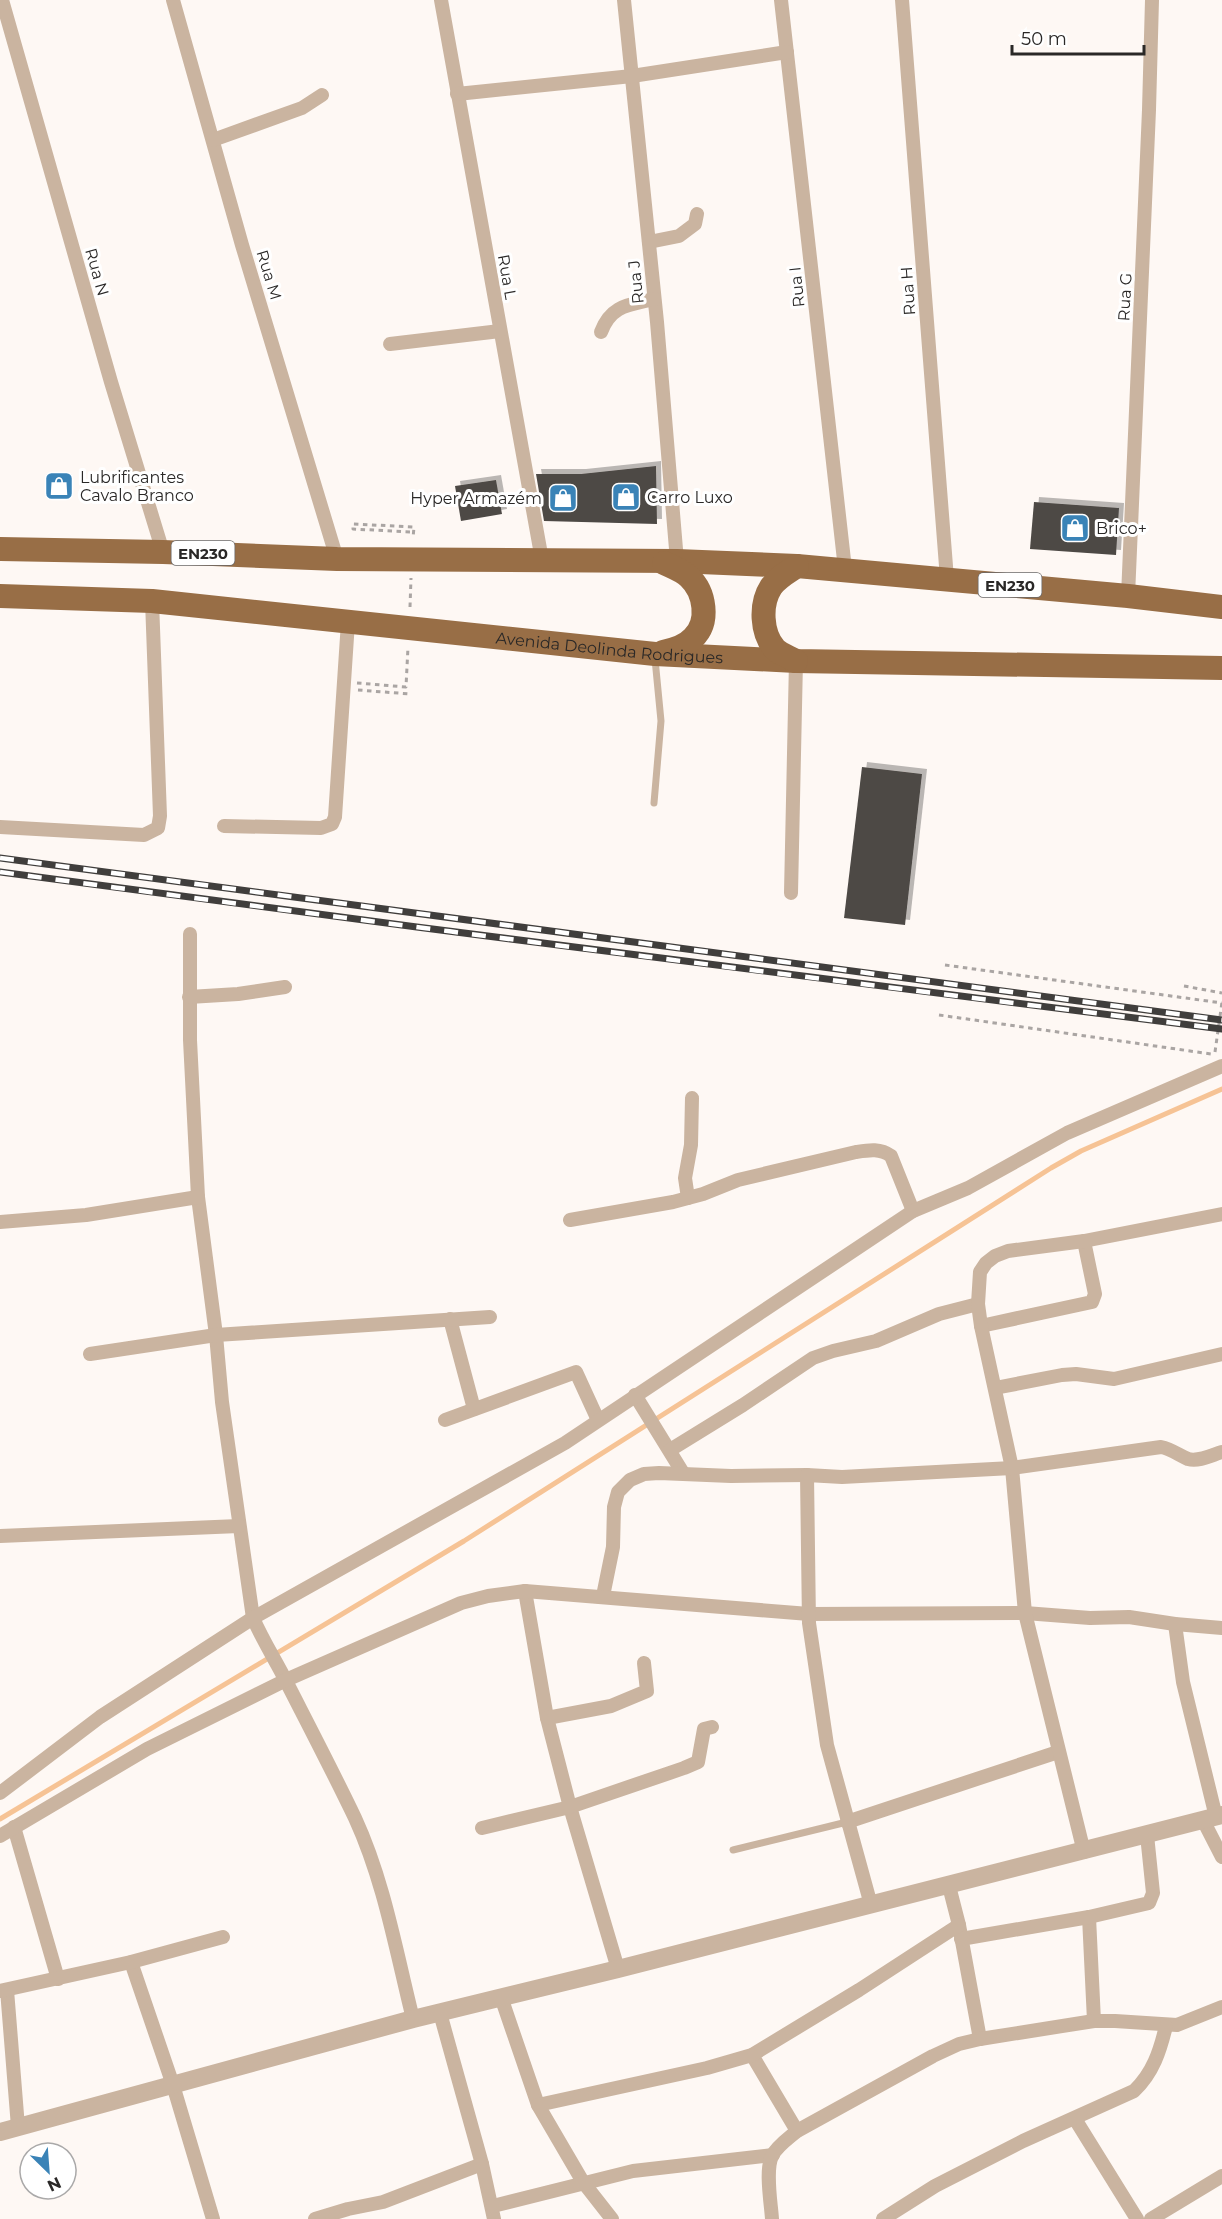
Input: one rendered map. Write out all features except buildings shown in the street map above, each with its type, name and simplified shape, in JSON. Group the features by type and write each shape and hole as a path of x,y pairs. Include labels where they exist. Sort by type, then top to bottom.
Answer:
{"highway":[{"name":"EN230","path":"0,549 163,552 337,559 669,561 797,566 1128,596 1222,607"},
{"path":"655,654 675,649 693,639 700,628 703,612 702,594 689,576 669,561"},
{"path":"795,661 776,650 767,637 763,621 765,601 772,586 797,566"},
{"name":"Avenida Deolinda Rodrigues","path":"0,596 152,601 655,654 795,661 1222,668"}],"street":[{"name":"Rua N","path":"2,0 3,17 163,552"},
{"name":"Rua M","path":"173,0 242,245 337,559"},
{"name":"Rua L","path":"441,0 542,560"},
{"name":"Rua J","path":"624,0 654,299 669,561"},
{"name":"Rua I","path":"781,0 845,569"},
{"name":"Rua H","path":"902,0 947,579"},
{"name":"Rua G","path":"1128,596 1152,0"},
{"path":"457,94 632,76 787,52"},
{"path":"213,140 302,108 322,95"},
{"path":"649,242 679,236 695,224 697,214"},
{"path":"601,332 605,321 618,308 654,299"},
{"path":"390,344 500,331"},
{"path":"0,827 144,835 159,828 152,601"},
{"path":"224,826 321,828 332,824 335,817 348,622"},
{"path":"791,893 795,661"},
{"path":"190,934 189,997 198,1197 216,1335 222,1402 253,1618 355,1819 370,1856 383,1898 413,2019"},
{"path":"189,997 238,994 285,987"},
{"path":"0,1793 100,1717 253,1618 546,1454 598,1420 639,1401 913,1211 968,1188 1067,1133 1218,1060"},
{"path":"688,1198 685,1178 691,1145 692,1098"},
{"path":"570,1220 688,1198 738,1180 873,1149 891,1156 913,1211"},
{"path":"0,1222 86,1215 198,1197"},
{"path":"1084,1852 1026,1613 1012,1468 978,1304 980,1272 995,1256 1008,1251 1084,1241 1222,1214"},
{"path":"981,1326 1092,1302 1095,1294 1084,1241"},
{"path":"666,1444 743,1405 813,1358 833,1350 876,1341 939,1314 978,1304"},
{"path":"90,1354 216,1335 490,1317"},
{"path":"450,1319 474,1409"},
{"path":"995,1388 1062,1375 1076,1374 1114,1379 1222,1354"},
{"path":"445,1420 576,1372 598,1420"},
{"path":"639,1401 683,1473"},
{"path":"603,1596 613,1547 614,1507 618,1492 630,1480 644,1474 842,1477 1012,1468 1161,1447 1190,1460 1222,1452"},
{"path":"807,1475 809,1614 826,1745 870,1905"},
{"path":"0,1536 239,1526"},
{"path":"525,1591 547,1718 570,1807 618,1969"},
{"path":"0,1836 147,1749 286,1680 461,1603 488,1596 525,1591 809,1614 1026,1613 1090,1618 1129,1617 1222,1628"},
{"path":"1175,1624 1183,1682 1222,1857"},
{"path":"547,1718 611,1706 647,1691 644,1664"},
{"path":"482,1828 570,1807 698,1762 704,1729 712,1726"},
{"path":"848,1822 1058,1752"},
{"path":"0,2132 413,2019 1084,1852 1214,1817"},
{"path":"14,1827 58,1979"},
{"path":"538,2104 707,2068 752,2055 960,1932 1089,1917 1149,1903 1153,1893 1147,1835"},
{"path":"949,1886 980,2039"},
{"path":"1089,1917 1094,2021"},
{"path":"18,2127 4,1991 131,1962 223,1937"},
{"path":"131,1962 174,2085 213,2219"},
{"path":"501,1997 538,2104 583,2182 612,2219"},
{"path":"440,2013 482,2164 493,2213 583,2182 633,2171 773,2155 797,2132 933,2056 959,2044 1094,2021 1166,2026 1183,2023 1222,2007"},
{"path":"883,2219 935,2186 1023,2141 1126,2096 1141,2084 1159,2054 1166,2026"},
{"path":"752,2055 797,2132"},
{"path":"1075,2119 1137,2219"},
{"path":"772,2219 770,2176 773,2155"},
{"path":"315,2219 383,2202 482,2164"},
{"path":"1151,2219 1222,2176"}],"lane":[{"path":"654,803 661,721 655,654"},
{"path":"733,1850 848,1822"}],"path":[{"path":"410,532 353,529 353,524 414,527"},
{"path":"347,682 406,687"},
{"path":"357,690 410,694"},
{"path":"939,1015 1218,1060 1222,1002 945,965"},
{"path":"1184,986 1222,993"}],"waterway":[{"path":"0,1819 464,1541 1051,1168 1081,1151 1222,1089"}],"railway":[{"path":"0,858 1222,1020"},
{"path":"0,872 1222,1029"}],"place":[{"name":"Lubrificantes Cavalo Branco","path":"59,486"},
{"name":"Carro Luxo","path":"626,497"},
{"name":"Hyper Armazém","path":"563,498"},
{"name":"Brico+","path":"1075,528"}]}
